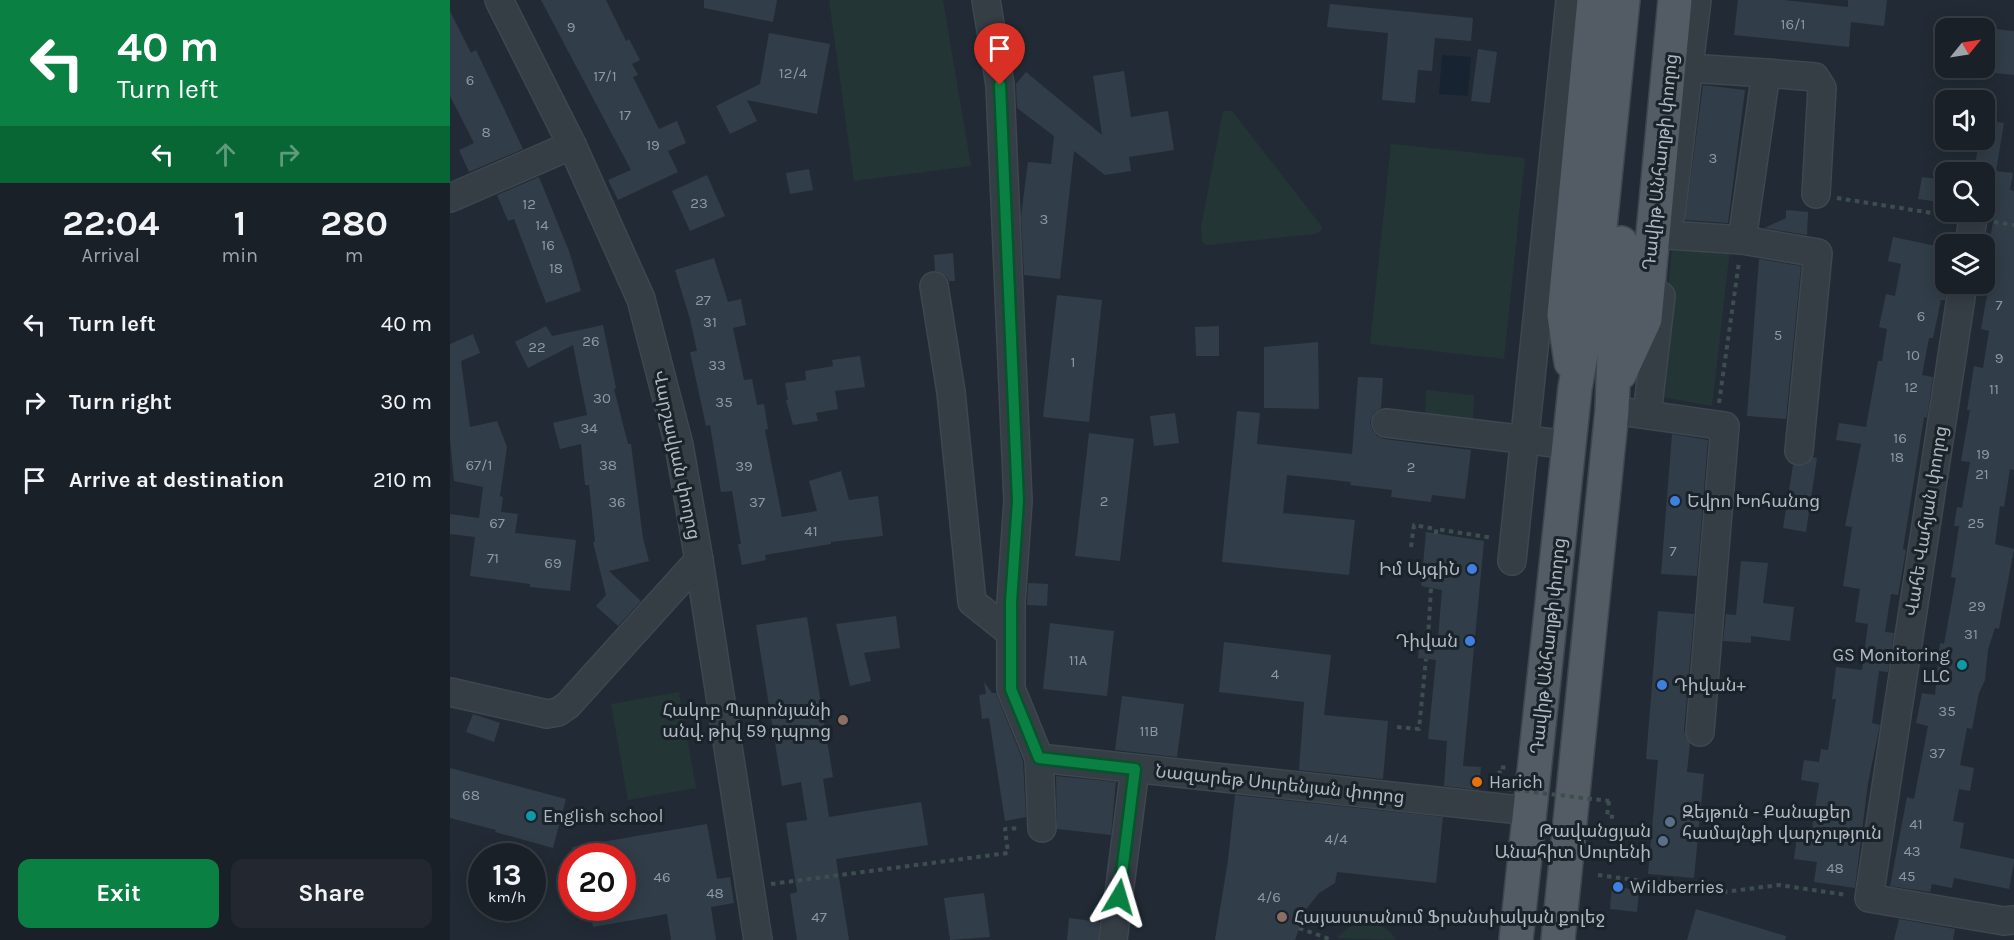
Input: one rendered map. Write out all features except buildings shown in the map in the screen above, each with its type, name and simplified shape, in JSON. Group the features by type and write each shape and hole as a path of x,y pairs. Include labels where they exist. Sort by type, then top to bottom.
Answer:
{"main road":[{"name":"Դավիթ Անհաղթի փողոց","path":"1575,388 1564,315 1594,0"},
{"name":"Դավիթ Անհաղթի փողոց","path":"1516,940 1518,800 1570,445 1575,388 1595,277 1623,0"},
{"name":"Դավիթ Անհաղթի փողոց","path":"1558,940 1613,399 1617,278 1645,0"},
{"name":"Դավիթ Անհաղթի փողոց","path":"1613,399 1644,319 1675,0"}],"street":[{"name":"Վարշավյան փողոց","path":"499,0 572,145 641,299 679,445 758,940"},
{"path":"986,0 1000,85 1018,501 1011,602 1011,689 1039,758 1042,828"},
{"path":"1513,551 1570,0"},
{"path":"1647,414 1696,0"},
{"path":"1688,68 1815,77 1822,88 1816,195"},
{"path":"1742,240 1766,73"},
{"path":"450,198 572,145"},
{"path":"1668,235 1742,240 1818,253 1799,452"},
{"path":"933,286 951,392 972,602 1011,633"},
{"name":"Վահե Վահյան փողոց","path":"1869,898 1961,294"},
{"path":"1613,399 1647,414 1725,426 1700,732"},
{"path":"1386,423 1570,445"},
{"path":"450,692 547,714 558,712 568,705 699,560"},
{"name":"Նազարեթ Սուրենյան փողոց","path":"1039,758 1135,769 1518,800"},
{"path":"1113,940 1135,769"},
{"path":"1869,898 2004,921 2014,920"}],"path":[{"path":"1816,195 1971,232"},
{"path":"1716,424 1742,240"},
{"path":"1411,548 1414,525 1513,551"},
{"path":"1428,638 1431,588"},
{"path":"1397,727 1419,729 1426,659"},
{"path":"1499,789 1500,767 1508,767 1518,800 1610,801 1607,816 1614,817"},
{"path":"749,886 1008,853 1005,829 1042,828"},
{"path":"1598,875 1724,892 1779,885 1869,898"},
{"path":"1299,928 1332,940"}],"shaded area":[{"path":"829,0 943,0 971,166 854,181"},
{"path":"1223,111 1232,111 1320,224 1322,228 1320,232 1207,245 1202,242 1201,228"},
{"path":"1391,144 1525,158 1504,359 1370,344"},
{"path":"1673,241 1730,249 1712,406 1656,396"},
{"path":"1426,390 1474,395 1473,420 1425,415"},
{"path":"679,692 696,788 628,800 611,704"},
{"path":"1367,922 1384,928 1396,940 1337,938 1350,927"}],"water":[{"path":"1442,55 1471,57 1468,96 1439,94"}],"place":[{"name":"Եվրո Խոհանոց","path":"1675,501"},
{"name":"Իմ ԱյգիՆ","path":"1472,569"},
{"name":"Դիվան","path":"1470,641"},
{"name":"GS Monitoring LLC","path":"1962,665"},
{"name":"Դիվան+","path":"1662,685"},
{"name":"Հակոբ Պարոնյանի անվ. թիվ 59 դպրոց","path":"843,720"},
{"name":"Harich","path":"1477,782"},
{"name":"English school","path":"531,816"},
{"name":"Զեյթուն - Քանաքեր համայնքի վարչություն","path":"1670,822"},
{"name":"Թավանցյան Անահիտ Սուրենի","path":"1663,841"},
{"name":"Wildberries","path":"1618,887"},
{"name":"Հայաստանում Ֆրանսիական քոլեջ","path":"1282,917"}],"route":[{"path":"1000,85 1018,501 1011,602 1011,689 1039,758 1135,769 1119,897"}]}
